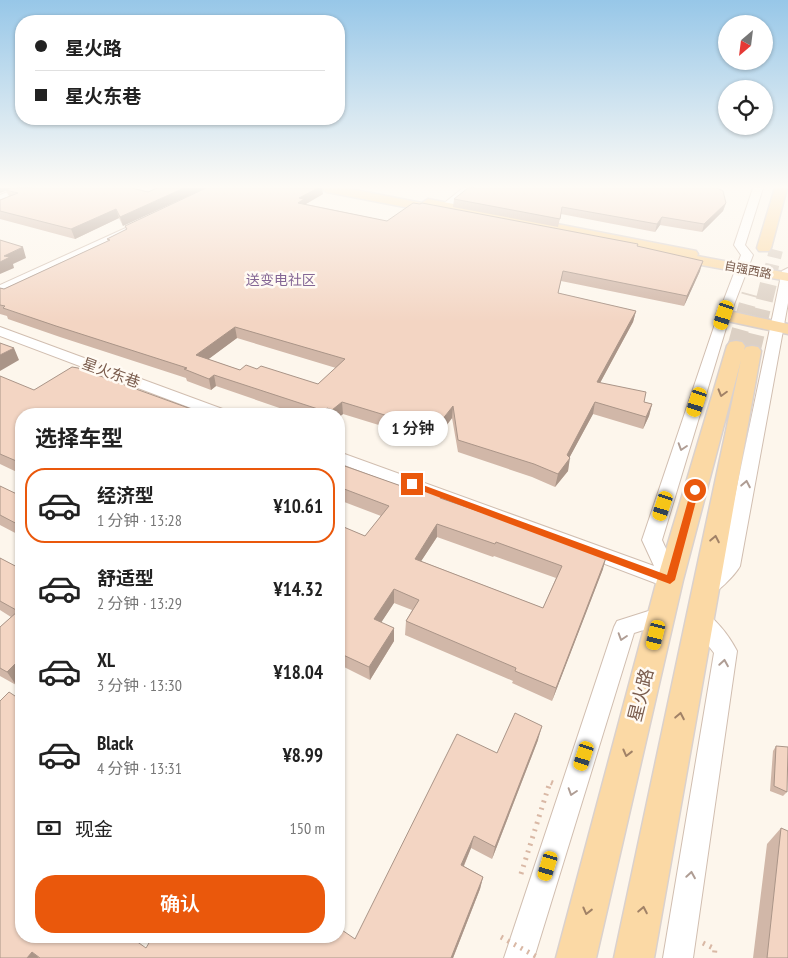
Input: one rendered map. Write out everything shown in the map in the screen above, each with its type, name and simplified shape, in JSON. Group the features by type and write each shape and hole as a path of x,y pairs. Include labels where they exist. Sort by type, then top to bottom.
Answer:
{"main road":[{"name":"自强西路","path":"579,233 744,262"},
{"name":"自强西路","path":"588,233 744,262 787,274"},
{"path":"773,233 770,249 777,233"},
{"path":"724,315 782,328"},
{"name":"星火路","path":"576,958 670,580 744,349 705,590 634,958"}],"street":[{"path":"0,290 123,233"},
{"path":"743,233 739,245 744,262"},
{"path":"670,580 652,540 724,315 754,233"},
{"path":"705,590 730,566 782,328 787,274"},
{"name":"星火东巷","path":"0,331 206,408"},
{"path":"345,459 670,580"},
{"path":"519,958 625,627 661,616"},
{"path":"678,958 726,652 699,619"}],"path":[{"path":"518,882 550,782"},
{"path":"504,928 501,937 539,958"},
{"path":"714,958 715,949"}],"building":[{"path":"120,233 579,233 638,244 637,246 703,261 687,296 563,271 558,293 636,311 597,382 646,392 644,402 652,404 646,417 595,402 567,455 570,458 558,474 534,464 458,440 453,406 434,430 342,402 334,408 315,408 214,375 209,379 184,369 187,368 56,326 3,308 5,306 0,305 0,288 4,289 110,240 107,239","holes":["235,327 345,359 318,384 261,366 257,369 246,365 240,370 196,355"]},
{"path":"0,240 23,247 4,256 10,257 0,262"},
{"path":"0,343 14,348 0,355"},
{"path":"72,367 188,408 15,408 15,460 0,454 0,376 34,390"},
{"path":"345,466 404,487 408,482 443,494 440,498 607,555 556,688 515,671 516,668 406,621 419,600 394,589 374,619 394,628 369,667 345,656 345,528 365,536 389,506 345,489","holes":["437,524 495,544 496,542 562,566 543,608 415,559"]},
{"path":"0,486 15,493 15,523 0,515"},
{"path":"0,558 15,566 15,609 0,601"},
{"path":"15,614 15,664 7,672 0,668 0,627"},
{"path":"9,692 15,696 15,943 139,943 146,948 149,943 345,943 345,932 355,939 457,734 497,753 515,713 542,726 495,847 474,836 461,865 483,877 451,958 40,958 32,952 27,958 0,958 0,701"},
{"path":"776,746 788,747 787,792 774,786"},
{"path":"781,828 788,831 788,958 767,958"}],"tunnel":[{"path":"769,278 776,250"},
{"path":"752,351 770,277"},
{"path":"736,346 750,294"}],"district":[{"name":"送变电社区","path":"281,280"}],"route":[{"path":"412,484 670,580 695,490"}]}
